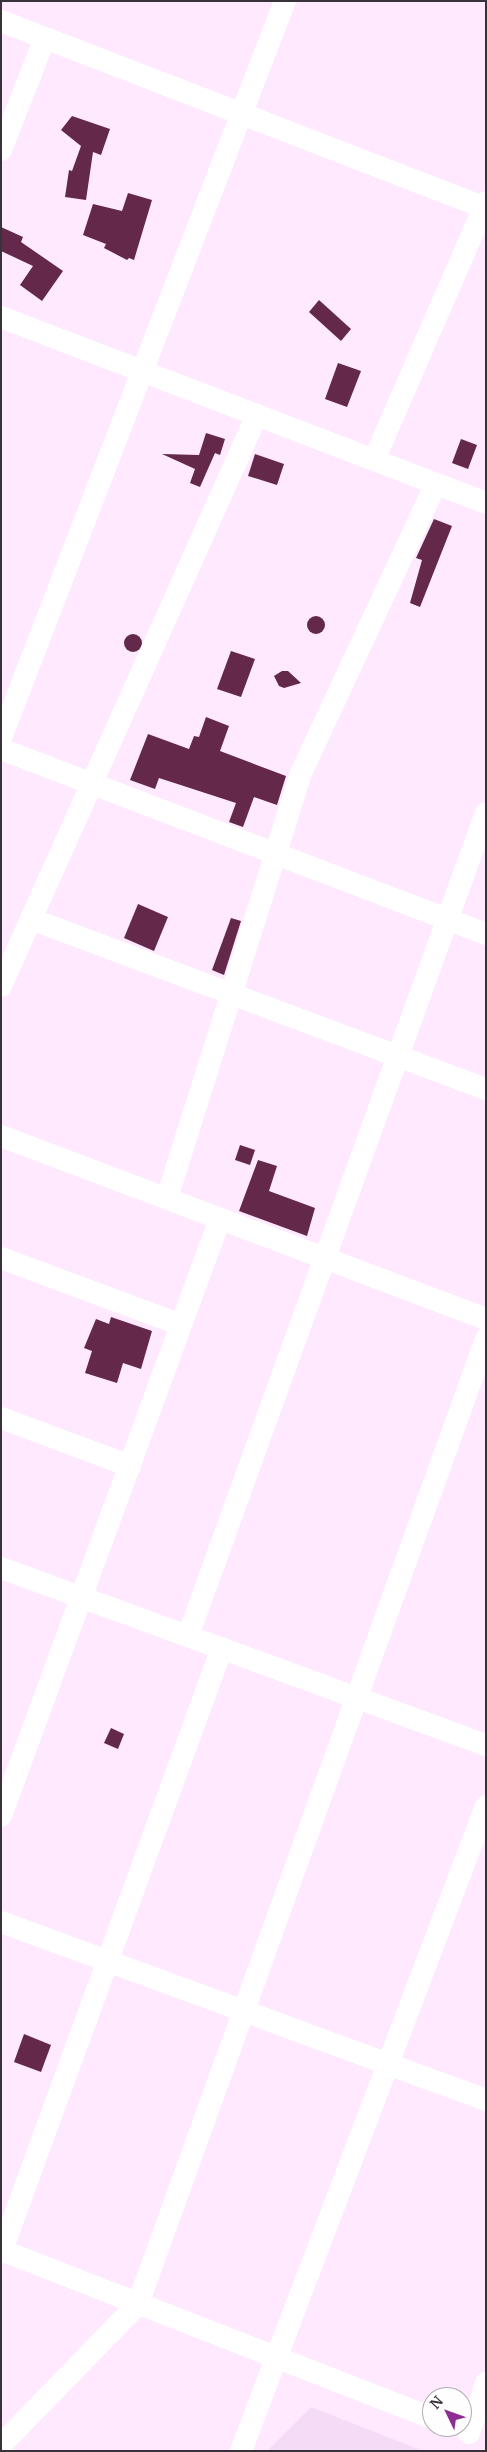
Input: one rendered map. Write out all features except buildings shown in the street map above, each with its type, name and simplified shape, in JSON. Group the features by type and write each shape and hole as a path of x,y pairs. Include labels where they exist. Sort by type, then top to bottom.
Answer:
{"street":[{"path":"1,738 285,1"},
{"path":"1,21 485,205 374,460"},
{"path":"1,150 45,38"},
{"path":"1,317 486,503"},
{"path":"1,986 257,415"},
{"path":"167,1198 301,773 436,484"},
{"path":"1,749 486,934"},
{"path":"188,1636 486,814"},
{"path":"31,919 486,1089"},
{"path":"1,1136 486,1320"},
{"path":"1,1816 220,1219"},
{"path":"1,1258 181,1325"},
{"path":"1,2445 138,2304 486,1338"},
{"path":"1,1418 130,1466"},
{"path":"1,1568 486,1745"},
{"path":"222,1648 1,2250 422,2414"},
{"path":"241,2451 486,1806"},
{"path":"1,1922 486,2100"},
{"path":"472,2424 486,2383"}],"shaded area":[{"path":"311,2407 423,2451 267,2451"}]}
